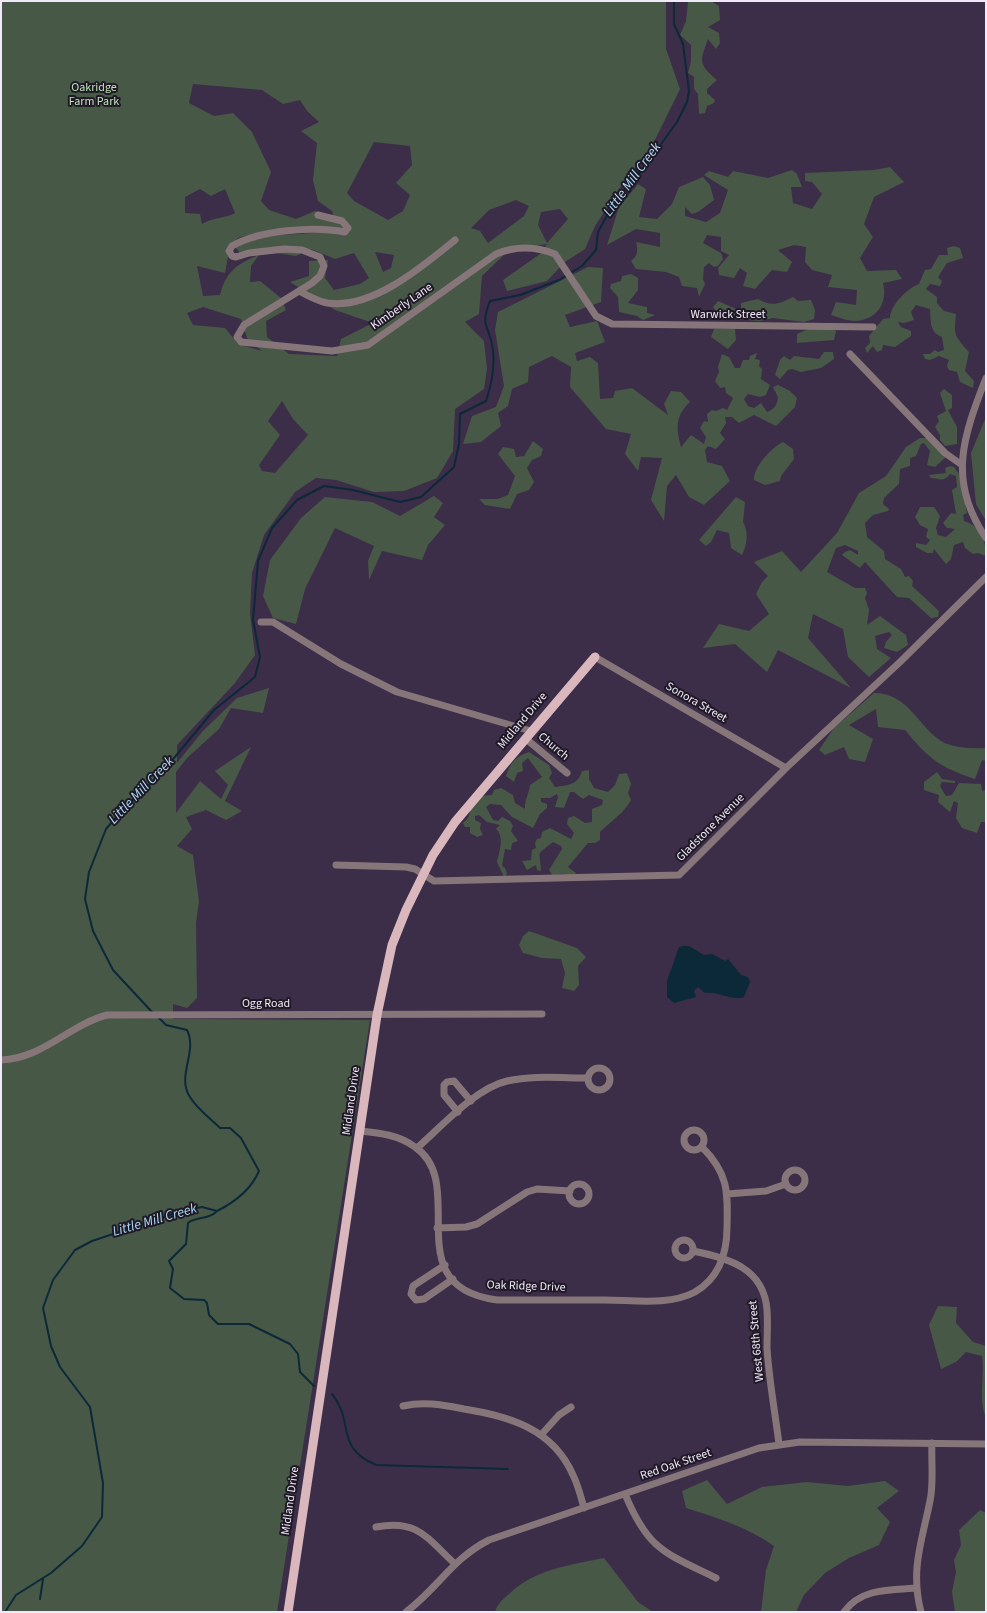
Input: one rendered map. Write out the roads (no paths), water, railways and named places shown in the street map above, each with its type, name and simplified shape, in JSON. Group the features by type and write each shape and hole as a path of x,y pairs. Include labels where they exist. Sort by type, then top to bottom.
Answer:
{"main road":[{"name":"Midland Drive","path":"288,1612 377,1015 392,945 423,874 455,822 595,657"}],"street":[{"name":"Kimberly Lane","path":"318,215 342,221 348,228 346,232 283,231 256,236 232,246 229,251 232,256 236,257 249,253 284,249 315,253 323,260 324,266 320,276 244,325 237,337 241,342 315,351 349,349 368,344 496,254 511,248 544,250 555,254 590,308"},
{"name":"Kimberly Lane","path":"299,291 317,301 350,303 374,294 407,277 455,240"},
{"name":"Warwick Street","path":"590,308 603,321 624,326 873,327"},
{"path":"850,354 946,453 962,465"},
{"path":"986,378 968,425 962,465 967,504 986,538"},
{"name":"Gladstone Avenue","path":"336,865 406,867 415,869 434,881 678,875 786,768 900,662 986,576"},
{"path":"261,622 273,622 341,664 396,692 528,734"},
{"name":"Sonora Street","path":"595,657 786,768"},
{"name":"Church","path":"528,734 567,773"},
{"name":"Ogg Road","path":"1,1060 33,1054 98,1017 118,1014 542,1014"},
{"path":"417,1148 471,1101 487,1089 506,1081 588,1078"},
{"path":"458,1112 444,1095 446,1082 454,1082 458,1085 471,1101"},
{"name":"Oak Ridge Drive","path":"360,1131 395,1136 417,1148 424,1156 435,1175 439,1202 438,1228 440,1253 445,1265 453,1279 464,1289 474,1295 497,1300 662,1300 696,1291 713,1276 724,1257 727,1242 727,1194 721,1170 702,1147"},
{"path":"727,1194 766,1191 786,1184"},
{"path":"438,1228 466,1227 477,1224 528,1192 537,1189 570,1191"},
{"name":"West 68th Street","path":"693,1251 724,1257 747,1270 756,1278 763,1292 767,1309 767,1349 779,1444"},
{"path":"445,1265 413,1286 411,1289 412,1298 416,1300 424,1298 453,1279"},
{"path":"403,1406 421,1402 485,1412 528,1426 541,1435 562,1455 573,1474 584,1508"},
{"path":"541,1435 559,1415 571,1407"},
{"name":"Red Oak Street","path":"407,1611 421,1600 454,1564 475,1547 489,1540 758,1448 800,1442 986,1444"},
{"path":"921,1612 917,1588 916,1558 931,1499 932,1443"},
{"path":"625,1494 636,1520 652,1542 677,1560 716,1578"},
{"path":"376,1527 391,1524 408,1525 417,1529 454,1564"},
{"path":"844,1612 852,1603 869,1593 917,1588"}],"water":[{"path":"689,946 704,955 712,954 725,961 728,959 741,975 748,977 750,982 744,997 736,998 715,993 705,993 698,987 694,991 696,997 674,1003 667,997 667,981 679,947"}],"waterway":[{"name":"Little Mill Creek","path":"152,1012 113,970 93,931 85,899 89,872 106,829 124,808 159,776 214,710 255,677 260,657 253,620 258,561 272,528 297,500 324,486 353,490 400,502 421,497 454,467 459,444 460,414 486,401 491,383 493,350 485,322 490,301 520,295 559,280 582,266 596,250 598,232 615,201 643,169 677,122 687,102 689,91 683,44 674,24 674,1"},
{"name":"Little Mill Creek","path":"5,1612 16,1595 51,1573 82,1546 102,1517 103,1483 90,1407 60,1367 51,1346 43,1308 53,1280 75,1250 92,1241 182,1211 202,1207 217,1211 242,1195 252,1184 259,1171 241,1138 230,1128 220,1128 190,1097 185,1081 190,1047 190,1038 187,1030 166,1025 158,1017"},
{"path":"216,1212 188,1223 186,1244 169,1261 173,1269 170,1288 184,1299 204,1300 207,1303 209,1315 218,1324 249,1324 290,1344 298,1354 300,1372 314,1386"},
{"path":"332,1394 343,1414 350,1442 363,1458 376,1465 508,1469"},
{"path":"40,1599 43,1579"}],"park label":[{"name":"Oakridge Farm Park","path":"94,95"}]}
